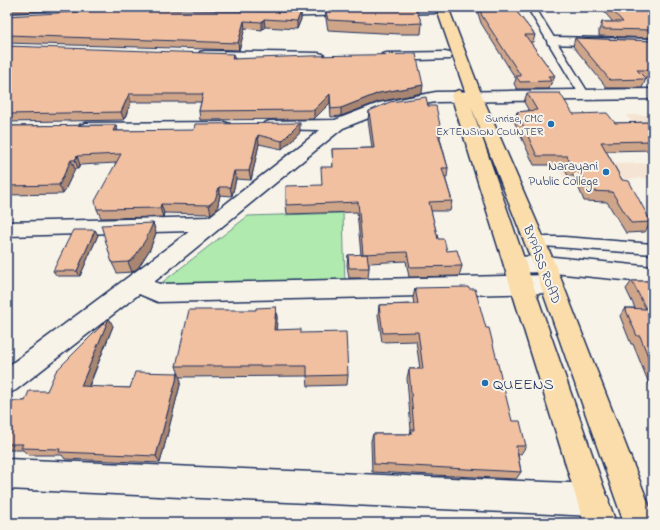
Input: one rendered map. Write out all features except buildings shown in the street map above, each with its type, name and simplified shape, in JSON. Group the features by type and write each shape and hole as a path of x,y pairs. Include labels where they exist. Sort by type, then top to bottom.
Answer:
{"highway":[{"name":"BYPASS ROAD","path":"434,8 445,56 467,96 519,275 596,512"},
{"name":"BYPASS ROAD","path":"434,8 467,96 534,242 547,274 640,523"}],"street":[{"path":"259,13 434,8"},
{"path":"553,41 596,40 653,43"},
{"path":"190,54 332,57"},
{"path":"377,57 445,56"},
{"path":"7,382 214,224 337,125 360,115 392,105 430,98 467,96 653,94"},
{"path":"73,129 337,125"},
{"path":"7,229 214,224"},
{"path":"136,283 158,293 519,275 653,275"},
{"path":"7,474 596,512"}],"lane":[{"path":"531,7 584,94"},
{"path":"534,242 564,242 653,249"}],"shaded area":[{"path":"626,115 653,115 653,149"},
{"name":"Narayani Public College","path":"653,163 653,178 566,181 556,165"}],"green space":[{"path":"343,213 345,284 165,286 160,284 248,216"}],"place":[{"name":"Sunrise, CMC EXTENSION COUNTER","path":"551,124"},
{"name":"Narayani Public College","path":"606,172"},
{"name":"QUEENS","path":"485,383"}]}
